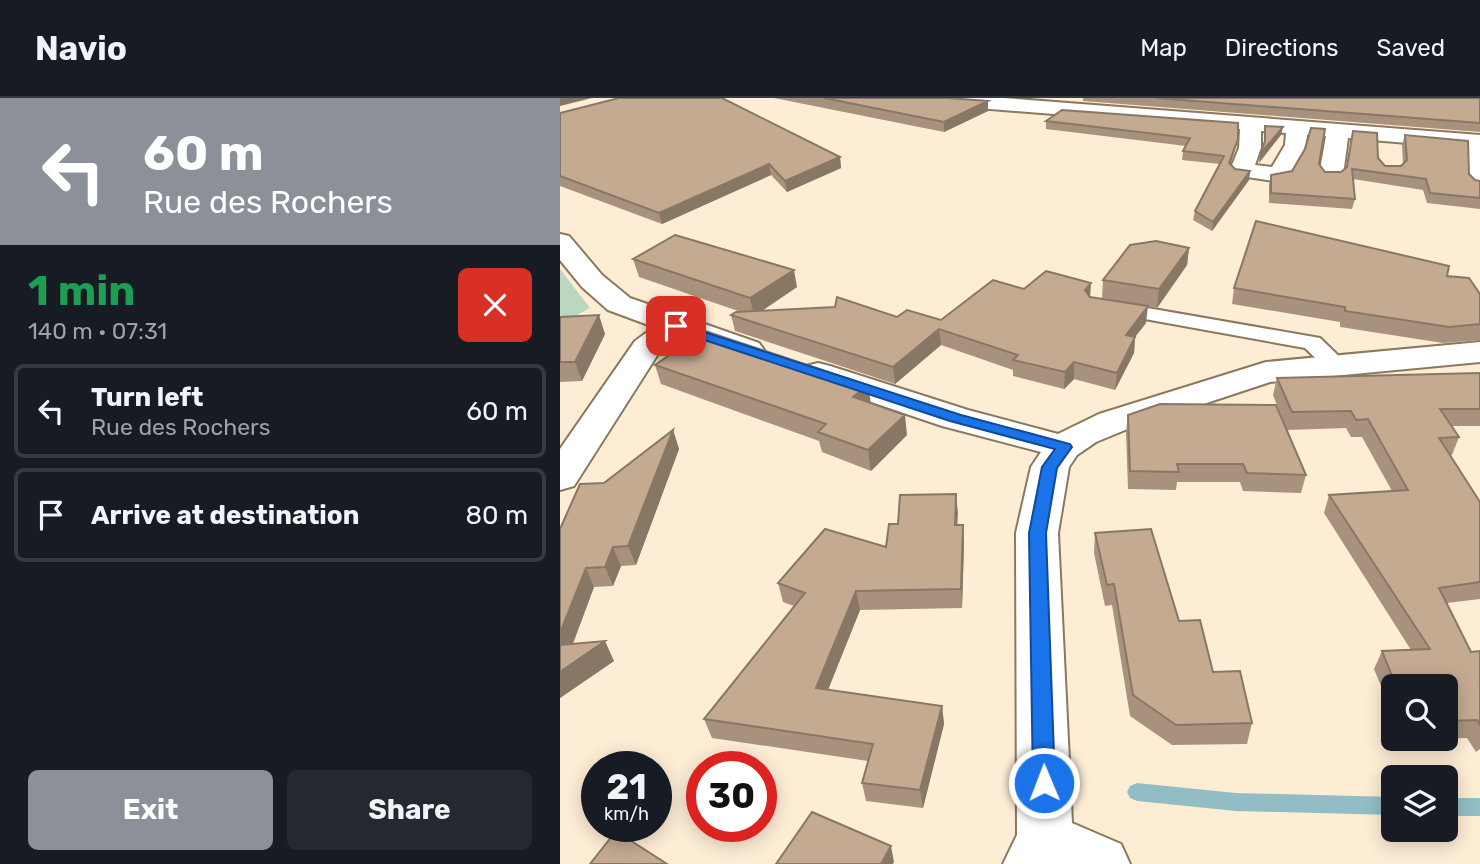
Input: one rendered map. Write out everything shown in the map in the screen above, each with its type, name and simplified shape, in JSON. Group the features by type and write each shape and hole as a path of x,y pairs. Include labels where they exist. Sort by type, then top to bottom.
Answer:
{"street":[{"path":"928,98 1338,131 1389,146 1479,142 1480,183"},
{"path":"1251,124 1250,148 1242,170 1280,175 1289,154 1296,147 1297,128"},
{"path":"1331,175 1338,131"},
{"path":"560,242 606,296 619,304 676,326 955,418 1064,447"},
{"path":"560,477 646,348 676,326"},
{"path":"1101,864 1039,851 1037,533 1049,467 1064,447 1083,434 1111,422 1247,377 1266,372 1480,352"}],"lane":[{"path":"1097,306 1312,343 1337,365"}],"green space":[{"path":"560,269 590,308 560,324"}],"building":[{"path":"619,98 722,98 840,157 785,181 769,164 659,213 560,176 560,113"},
{"path":"824,98 948,98 988,101 944,122"},
{"path":"1156,98 1480,98 1480,123"},
{"path":"1062,110 1238,123 1238,139 1229,163 1235,169 1250,171 1213,222 1195,211 1224,156 1183,151 1190,138 1046,121"},
{"path":"1265,126 1283,127 1260,154 1265,141"},
{"path":"1311,128 1325,129 1319,164 1325,172 1341,172 1347,167 1353,131 1377,133 1378,158 1385,166 1401,166 1407,160 1405,135 1468,141 1469,174 1480,181 1480,198 1430,193 1426,179 1352,169 1355,199 1271,193 1271,175 1292,171 1305,149"},
{"path":"1256,221 1449,266 1447,276 1469,278 1480,294 1480,324 1449,327 1345,311 1345,307 1234,288"},
{"path":"675,235 794,270 750,298 633,259"},
{"path":"1156,241 1189,248 1159,289 1103,280 1130,245"},
{"path":"1046,271 1091,283 1085,290 1090,297 1148,306 1126,335 1135,337 1117,373 1074,362 1065,372 1013,360 1018,355 939,329 893,367 731,315 736,312 835,307 837,297 897,317 907,310 941,320 993,280 1024,289"},
{"path":"599,315 575,362 560,362 560,317"},
{"path":"705,331 868,385 853,397 905,415 868,450 818,432 826,424 655,365"},
{"path":"1480,373 1480,409 1440,409 1459,437 1439,438 1480,502 1480,582 1439,588 1471,652 1480,651 1480,725 1477,720 1458,721 1458,674 1391,674 1382,651 1430,649 1329,495 1408,490 1368,419 1356,420 1351,411 1292,412 1277,378"},
{"path":"1160,404 1276,405 1306,475 1247,473 1243,464 1177,464 1179,472 1130,471 1128,415"},
{"path":"673,430 628,546 613,547 605,567 586,568 560,633 560,529 580,484 604,483"},
{"path":"956,494 955,525 963,525 961,589 856,591 816,688 942,706 920,790 862,783 873,744 704,719 805,593 778,583 825,529 886,547 889,524 898,524 900,495"},
{"path":"1151,529 1179,621 1200,620 1213,672 1240,671 1252,723 1176,725 1133,695 1114,584 1107,585 1095,533"},
{"path":"605,641 560,672 560,645"},
{"path":"812,812 891,846 881,864 776,864"},
{"path":"607,842 633,842 667,864 590,864"}],"waterway":[{"path":"1137,792 1236,802 1381,806"},
{"path":"1458,807 1480,807"}],"route":[{"path":"676,326 955,418 1064,447 1049,467 1037,533 1044,783"}]}
